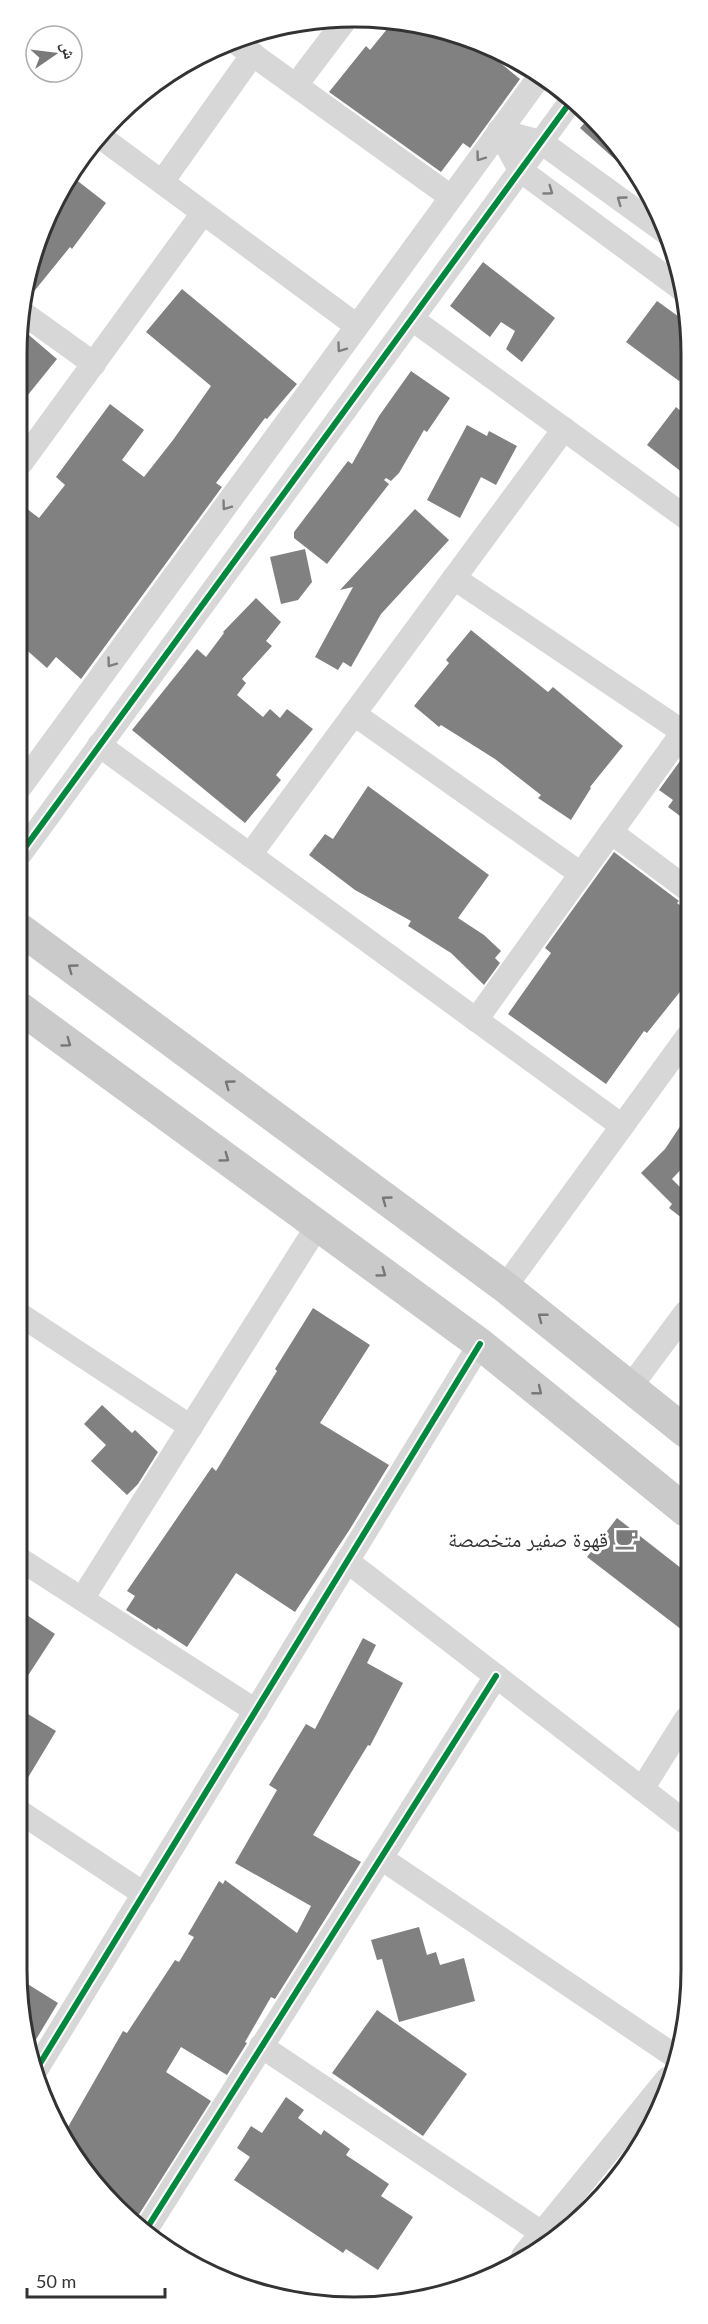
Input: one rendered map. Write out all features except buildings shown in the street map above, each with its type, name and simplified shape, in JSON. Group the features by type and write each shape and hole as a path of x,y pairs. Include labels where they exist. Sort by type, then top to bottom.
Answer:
{"main road":[{"path":"27,934 505,1287 681,1428"},
{"path":"27,1013 480,1344 681,1507"}],"street":[{"path":"296,85 339,28"},
{"path":"162,182 246,49 451,197"},
{"path":"27,778 536,82"},
{"path":"27,845 567,106"},
{"path":"499,131 541,142 654,224"},
{"path":"499,131 520,170 673,283"},
{"path":"106,141 357,326"},
{"path":"27,455 203,213"},
{"path":"29,318 94,364"},
{"path":"412,319 681,514"},
{"path":"250,855 564,429"},
{"path":"454,578 681,726"},
{"path":"354,714 581,874"},
{"path":"476,1020 681,735"},
{"path":"99,745 622,1126"},
{"path":"611,832 681,884"},
{"path":"505,1287 681,1045"},
{"path":"82,1599 318,1225"},
{"path":"27,1319 191,1426"},
{"path":"631,1386 681,1320"},
{"path":"40,2063 480,1344"},
{"path":"347,1562 681,1819"},
{"path":"27,1564 256,1711"},
{"path":"149,2225 496,1676"},
{"path":"642,1789 681,1727"},
{"path":"27,1817 144,1894"},
{"path":"381,1858 670,2053"},
{"path":"261,2046 542,2233"},
{"path":"533,2244 658,2090"}],"cycle path":[{"path":"27,845 567,106"},
{"path":"40,2063 480,1344"},
{"path":"149,2225 496,1676"}],"place":[{"name":"قهوة صفير متخصصة","path":"626,1538"}]}
